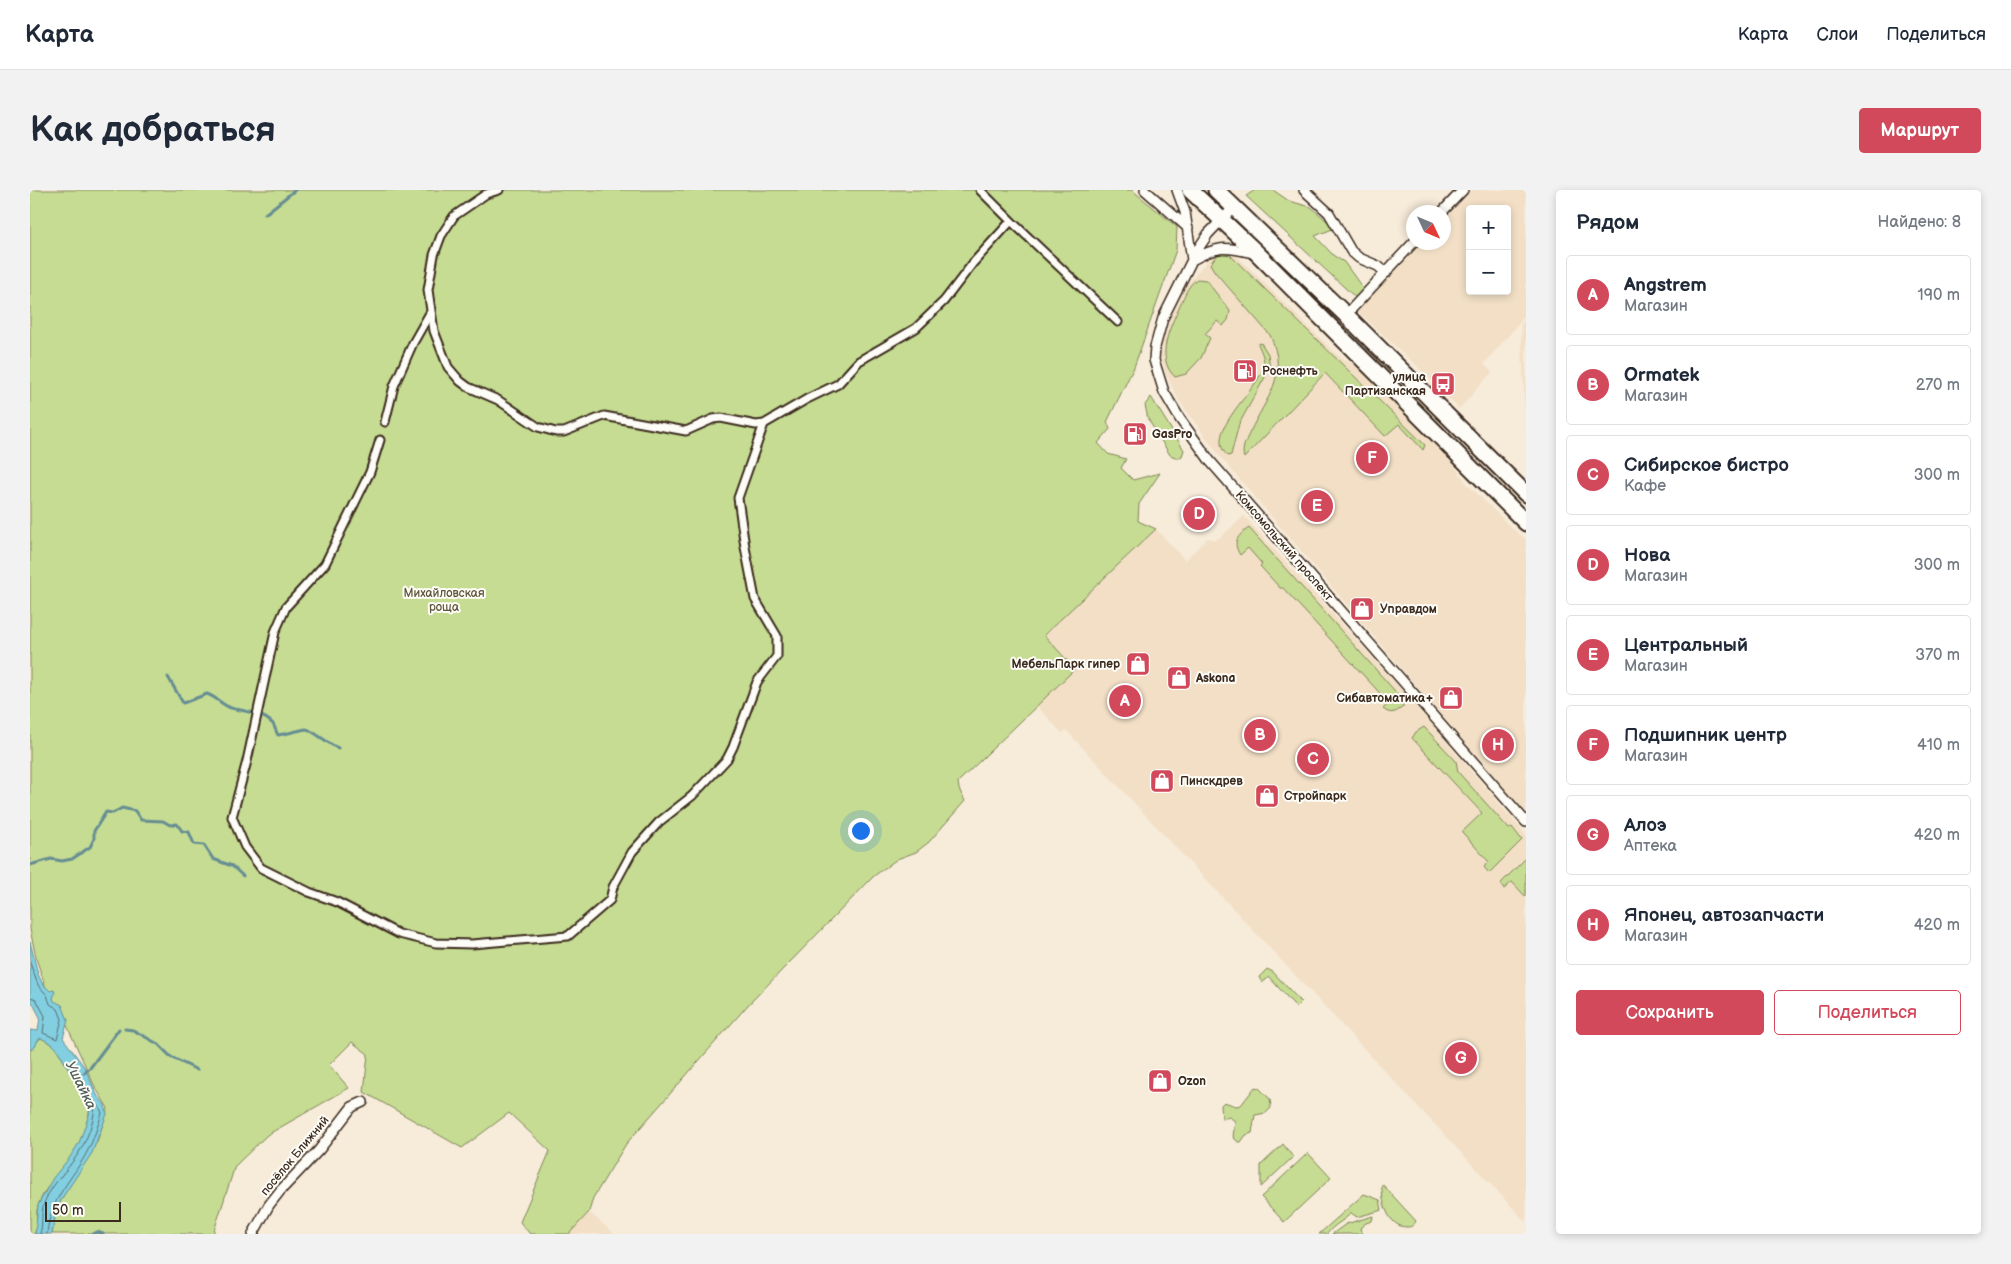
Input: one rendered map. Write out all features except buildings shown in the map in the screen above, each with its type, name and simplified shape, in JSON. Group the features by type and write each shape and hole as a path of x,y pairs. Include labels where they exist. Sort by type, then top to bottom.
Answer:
{"main road":[{"path":"1190,190 1526,523"},
{"path":"1216,190 1346,315 1526,494"}],"street":[{"path":"499,190 486,194 454,216 441,236 434,255 428,290 430,313 441,351 448,367 460,381 468,388 498,400 538,427 564,432 596,417 604,416 686,432 713,419 721,418 756,425 764,424 807,399 838,384 859,361 916,328 944,301 1011,220"},
{"path":"980,190 1118,322"},
{"path":"1145,190 1188,228"},
{"path":"1177,190 1185,212 1192,260 1209,251 1222,248 1256,254"},
{"path":"1304,190 1329,213 1351,251 1359,258 1378,266 1386,273"},
{"path":"1449,205 1463,190"},
{"name":"Комсомольский проспект","path":"1234,207 1204,239 1163,318 1154,347 1154,360 1159,380 1180,420 1222,475 1526,822"},
{"path":"1346,315 1407,250"},
{"path":"385,422 394,386 413,343 430,313"},
{"path":"380,440 370,472 325,564 286,607 275,632 248,760 232,817 245,847 261,868 309,892 337,902 400,934 436,943 472,944 568,936 610,900 613,887 632,852 659,822 692,796 727,759 757,682 777,656 777,636 755,599 738,498 764,424"},
{"name":"посёлок Ближний","path":"253,1234 269,1205 280,1191 319,1150 352,1107 362,1102"}],"shaded area":[{"path":"1471,190 1526,190 1526,315 1484,364 1492,372 1459,409 1416,365 1357,311 1414,250 1451,250 1451,211"},
{"path":"1222,249 1235,254 1336,354 1356,366 1453,464 1466,483 1513,529 1526,539 1526,814 1218,454 1180,402 1167,377 1161,358 1162,336 1184,288 1213,254"},
{"path":"1526,319 1526,434 1521,324"},
{"path":"1244,516 1408,697 1526,835 1526,1222 1066,730 1062,733 1036,705 1075,669 1043,635 1156,529 1185,560 1208,538 1215,540 1221,537"},
{"path":"589,1212 614,1234 569,1234"}],"green space":[{"name":"Михайловская роща","path":"30,190 1132,190 1177,227 1176,250 1134,367 1107,422 1110,429 1098,443 1108,454 1126,459 1121,468 1133,480 1160,473 1139,504 1138,521 1156,529 1044,635 1075,669 958,782 965,801 929,842 916,852 897,859 874,876 747,1006 626,1144 593,1198 589,1212 569,1234 530,1234 520,1222 550,1151 509,1113 462,1148 364,1092 368,1054 352,1042 329,1065 349,1088 267,1135 235,1166 213,1234 52,1234 56,1211 97,1142 108,1108 95,1087 58,1006 51,1003 36,958 30,929"},
{"path":"1255,190 1273,190 1289,201 1311,207 1335,228 1315,236 1334,256 1344,262 1364,290 1357,299 1246,196"},
{"path":"1229,254 1425,445 1423,450 1399,424 1385,436 1325,373 1244,458 1244,445 1274,386 1277,375 1277,363 1270,335 1210,264 1217,255"},
{"path":"1197,279 1206,280 1230,311 1228,320 1223,326 1217,321 1205,334 1210,338 1201,358 1186,374 1175,377 1169,369 1166,360 1166,341 1172,322 1185,294 1191,284"},
{"path":"1261,343 1268,354 1270,368 1239,424 1231,455 1228,456 1222,447 1222,436 1226,424 1234,411 1260,376 1264,366 1258,344"},
{"path":"1151,397 1184,450 1182,456 1178,458 1170,455 1148,419 1145,405"},
{"path":"1249,528 1403,700 1403,707 1393,712 1383,709 1389,703 1283,588 1280,588 1260,566 1262,564 1248,548 1240,555 1236,546 1237,540"},
{"path":"1424,727 1456,761 1458,772 1509,829 1512,827 1522,840 1489,873 1484,867 1489,862 1462,832 1482,813 1412,738 1416,732"},
{"path":"1526,858 1526,897 1512,882 1504,889 1501,883"},
{"path":"1267,969 1273,972 1301,1002 1296,1007 1269,977 1262,983 1259,977"},
{"path":"41,1038 57,1049 90,1107 85,1127 74,1152 49,1185 39,1203 35,1234 30,1234 30,1050"},
{"path":"1255,1087 1259,1088 1270,1099 1271,1108 1266,1113 1255,1115 1252,1133 1246,1135 1241,1142 1238,1142 1233,1137 1235,1121 1229,1117 1222,1119 1221,1105 1224,1102 1236,1106 1241,1105"},
{"path":"1283,1144 1293,1157 1261,1187 1261,1165"},
{"path":"1308,1153 1331,1178 1284,1222 1261,1197"},
{"path":"1382,1184 1416,1221 1413,1226 1400,1226 1390,1217 1384,1204"},
{"path":"1364,1194 1380,1200 1382,1210 1357,1217 1351,1213 1327,1234 1319,1234"},
{"path":"1373,1216 1372,1221 1360,1228 1362,1234 1332,1234 1346,1224"}],"water":[{"name":"Ушайка","path":"30,942 42,983 50,991 54,990 54,1001 62,1005 68,1020 63,1038 85,1068 97,1095 105,1105 107,1114 92,1153 62,1198 56,1211 52,1234 35,1234 38,1205 53,1178 79,1143 90,1107 57,1049 52,1044 41,1038 35,1047 30,1050 30,1030 38,1031 40,1017 30,998"}],"waterway":[{"path":"265,214 295,190"},
{"path":"168,677 183,703 207,694 231,708 264,717 273,724 278,735 306,729 338,748"},
{"path":"30,865 51,859 62,861 72,859 90,847 94,839 94,831 106,812 113,813 122,808 135,811 141,820 163,821 170,825 177,824 182,831 189,832 194,844 204,845 213,859 232,866 243,876"},
{"name":"Ушайка","path":"84,1073 90,1068 119,1029"},
{"path":"125,1029 133,1030 158,1044 171,1057 197,1070"},
{"path":"93,1234 97,1232 103,1234"}],"place":[{"name":"Роснефть","path":"1245,371"},
{"name":"улица Партизанская","path":"1443,384"},
{"name":"GasPro","path":"1135,434"},
{"name":"Подшипник центр","path":"1372,458"},
{"name":"Центральный","path":"1317,506"},
{"name":"Нова","path":"1199,514"},
{"name":"Управдом","path":"1362,609"},
{"name":"МебельПарк гипер","path":"1138,664"},
{"name":"Askona","path":"1179,678"},
{"name":"Сибавтоматика+","path":"1451,698"},
{"name":"Angstrem","path":"1125,701"},
{"name":"Ormatek","path":"1260,735"},
{"name":"Японец, автозапчасти","path":"1498,745"},
{"name":"Сибирское бистро","path":"1313,759"},
{"name":"Пинскдрев","path":"1162,781"},
{"name":"Стройпарк","path":"1267,796"},
{"name":"Алоэ","path":"1461,1058"},
{"name":"Ozon","path":"1160,1081"}]}
